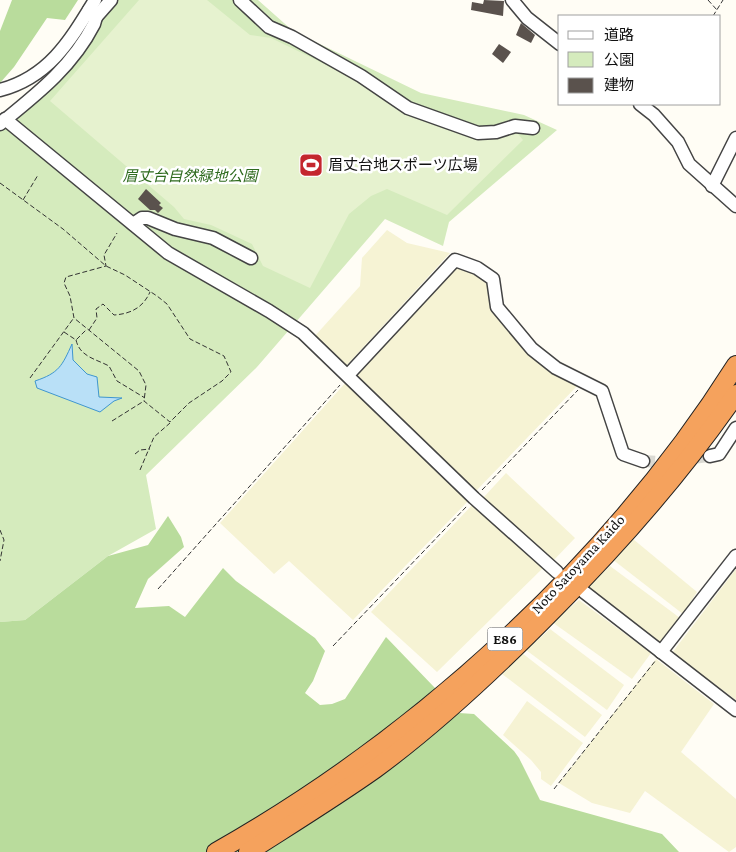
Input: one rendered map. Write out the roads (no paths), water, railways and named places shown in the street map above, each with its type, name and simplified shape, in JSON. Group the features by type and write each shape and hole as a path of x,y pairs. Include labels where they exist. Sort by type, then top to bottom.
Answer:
{"highway":[{"name":"Noto Satoyama Kaido","path":"216,852 306,796 367,755 480,663 582,563 683,441 736,365"},
{"name":"Noto Satoyama Kaido","path":"248,852 375,768 439,718 490,674 639,519 697,449 736,394"}],"street":[{"path":"0,90 33,78 45,69 63,49 93,9 111,0"},
{"path":"240,0 268,27 292,37 361,76 408,108 478,134 496,132 515,126 532,128"},
{"path":"512,0 527,18 558,42"},
{"path":"93,9 90,32 68,64 50,83 3,122 168,253 269,311 302,333 348,375 474,498 557,572"},
{"path":"641,105 654,115 678,142 689,164 736,206"},
{"path":"712,186 736,138"},
{"path":"133,224 142,218 148,218 175,229 213,238 251,258"},
{"path":"348,375 455,260 477,268 493,279 497,307 532,349 556,368 602,392 623,454 644,461"},
{"path":"710,456 719,454 736,428"},
{"path":"662,652 736,556"},
{"path":"584,592 736,710"}],"water":[{"path":"72,344 73,360 87,374 97,377 99,397 122,398 114,401 100,412 37,388 35,381 50,375 59,368"}],"tunnel":[{"path":"643,461 657,462 710,456"}],"place":[{"name":"眉丈台地スポーツ広場","path":"311,165"}],"park label":[{"name":"眉丈台自然緑地公園","path":"190,176"}]}
